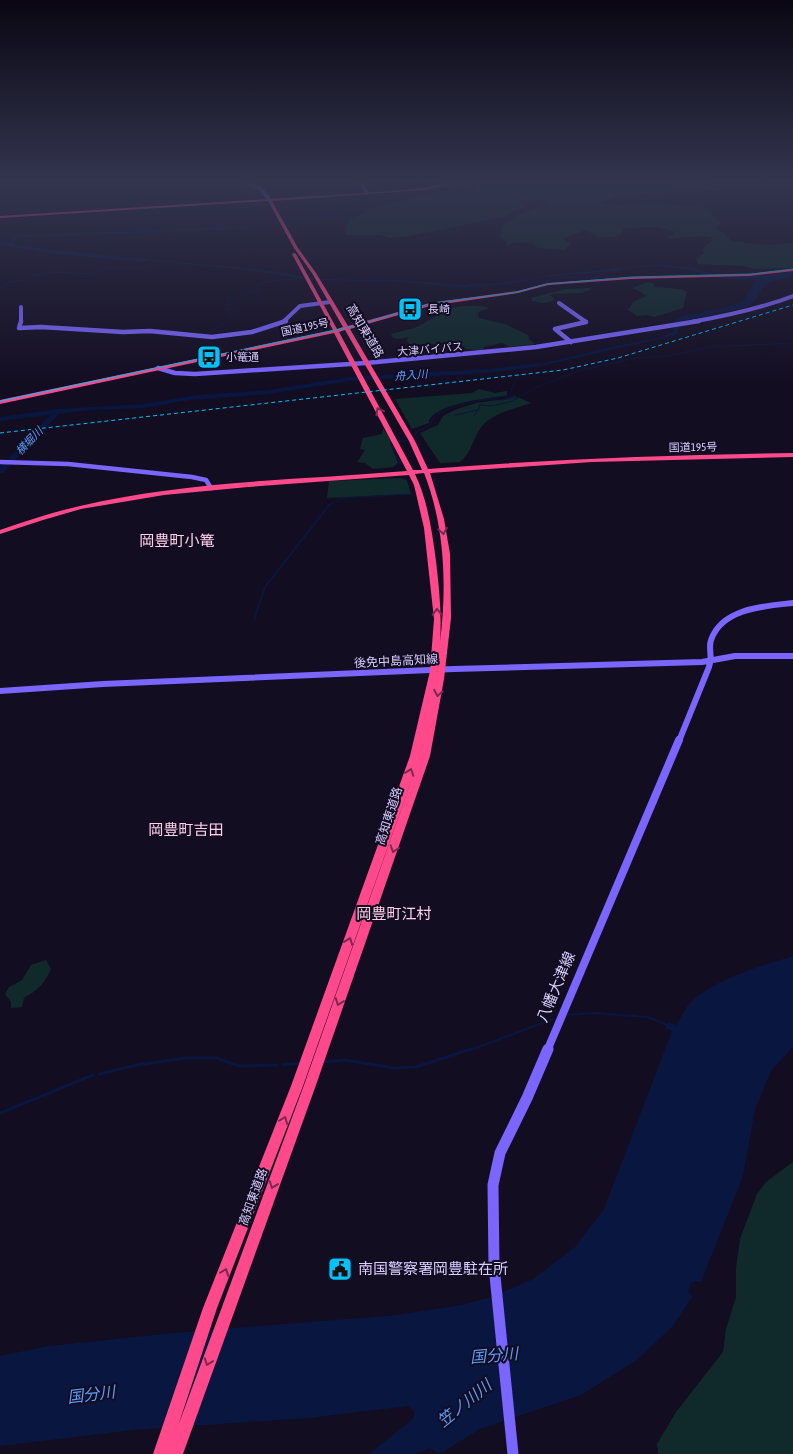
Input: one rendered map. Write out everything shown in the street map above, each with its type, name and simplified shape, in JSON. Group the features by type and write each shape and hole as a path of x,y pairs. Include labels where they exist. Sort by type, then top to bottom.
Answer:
{"highway":[{"name":"高知東道路","path":"293,250 416,482 428,528 436,593 438,619 437,670"},
{"name":"高知東道路","path":"170,1450 225,1316 308,1073 425,756 437,670 447,618 448,574 441,518 426,469 412,441 346,328 316,277 297,250"},
{"name":"国道195号","path":"0,402 336,331 430,304 518,292 548,284 631,278 721,276 793,270"},
{"name":"国道195号","path":"0,531 43,517 102,502 211,487 592,457 793,454"},
{"name":"高知東道路","path":"170,1450 208,1317 308,1073"}],"main road":[{"name":"大津バイパス","path":"158,368 175,373 195,374 480,354 572,342 696,322 748,312 793,296"},
{"path":"21,307 20,310 23,316 19,328 41,327 123,332 150,330 212,337 249,333 286,321 300,306 330,302"},
{"path":"560,303 586,322 555,329 572,342"},
{"path":"6,462 68,464 192,477 206,480 211,487"},
{"name":"八幡大津線","path":"513,1454 494,1270 493,1185 500,1153 527,1098 674,754 711,661 710,642 713,634 723,623 737,614 754,608 793,603"},
{"name":"後免中島高知線","path":"0,691 104,684 711,661 735,656 793,656"}],"green space":[{"path":"702,250 793,250 793,268 754,269 743,266 698,264 696,259 704,253"},
{"path":"648,282 653,283 655,287 681,289 687,292 683,308 655,317 637,316 628,310 633,302 646,296 632,288"},
{"path":"566,289 592,289 581,293 552,294 550,295 554,298 553,301 544,303 532,301 531,298"},
{"path":"483,306 489,308 478,312 479,318 505,324 528,335 529,339 535,344 510,347 502,343 483,347 484,349 480,351 466,349 459,343 451,341 435,344 409,344 407,341 408,337 393,338 391,334 417,327 450,308"},
{"path":"479,389 495,393 507,391 507,396 450,406 432,416 429,423 412,429 395,399 472,393"},
{"path":"515,396 531,403 494,416 482,426 469,452 460,462 440,463 420,433 438,425 443,416 457,409 476,403"},
{"path":"383,428 392,442 390,443 398,463 393,467 373,469 365,463 357,462 365,450 360,449 363,438 382,434"},
{"path":"400,478 407,480 411,494 327,498 329,481"},
{"path":"46,960 51,969 46,979 37,989 24,998 22,1007 11,1008 11,1002 5,994 9,987 22,980 31,965"},
{"path":"793,1162 793,1454 658,1454 657,1444 676,1412 723,1352 726,1329 736,1297 736,1268 740,1239 757,1194 766,1182"}],"water":[{"path":"132,259 247,268 324,279 399,280 463,285 501,283 552,275 660,264 693,268 724,277 767,275 793,271 793,276 766,283 754,302 747,307 684,321 677,334 673,336 532,368 528,367 615,346 659,338 673,332 675,320 681,316 724,308 742,302 757,280 723,279 687,269 654,266 623,269 598,278 561,278 519,288 555,278 598,276 613,271 543,277 508,284 468,287 481,290 406,282 312,280 246,270"},
{"path":"793,956 793,1047 771,1071 755,1109 743,1176 701,1282 691,1283 688,1292 693,1296 672,1327 637,1360 581,1395 480,1429 440,1454 430,1448 415,1454 369,1454 414,1418 414,1411 408,1406 309,1418 133,1430 0,1446 0,1356 48,1346 174,1333 396,1315 462,1305 491,1297 533,1279 575,1247 604,1209 672,1031 665,1028 669,1022 676,1025 686,1008 695,998 721,982"}],"waterway":[{"path":"42,250 145,260"},
{"path":"0,288 10,282 28,280 29,276 53,272 96,274 111,267 137,268 157,261"},
{"path":"207,334 238,314 236,311 227,309 229,298 258,291 256,286 267,282 301,278"},
{"path":"478,410 480,405 491,406 513,401 535,388 578,371 631,359 666,356 710,347 793,343"},
{"name":"舟入川","path":"57,412 90,408 144,406 190,398 269,392 350,379 487,371 540,365"},
{"path":"428,461 415,433 430,425 435,415 460,404 510,395 516,379 529,370 528,368"},
{"path":"500,400 519,397"},
{"path":"455,415 478,410"},
{"path":"474,416 478,410"},
{"name":"舟入川","path":"0,419 57,412"},
{"name":"横堀川","path":"0,471 57,412"},
{"path":"394,467 400,462 391,443 409,440"},
{"path":"435,477 436,486"},
{"path":"423,491 429,489"},
{"path":"331,504 344,498 414,494"},
{"path":"254,620 265,587 330,504 333,503"},
{"path":"569,1015 593,1013 648,1017 669,1026"},
{"path":"468,1051 553,1019"},
{"path":"322,1062 345,1060 394,1068 416,1067 471,1049"},
{"path":"100,1074 137,1065 187,1058 216,1058 239,1066 277,1065"},
{"path":"283,1065 300,1063"},
{"path":"0,1113 93,1075"}],"tram line":[{"path":"0,401 350,327 432,303 513,293 547,284 632,277 751,274 793,269"}],"railway":[{"path":"0,433 563,370 618,358 793,305"}],"place":[{"name":"長崎","path":"410,309"},
{"name":"小篭通","path":"209,357"},
{"name":"南国警察署岡豊駐在所","path":"340,1269"}],"district":[{"name":"岡豊町小篭","path":"177,541"},
{"name":"岡豊町吉田","path":"186,830"},
{"name":"岡豊町江村","path":"394,914"}],"water label":[{"name":"国分川","path":"494,1355"},
{"name":"国分川","path":"91,1394"},
{"name":"笠ノ川川","path":"464,1403"}]}
